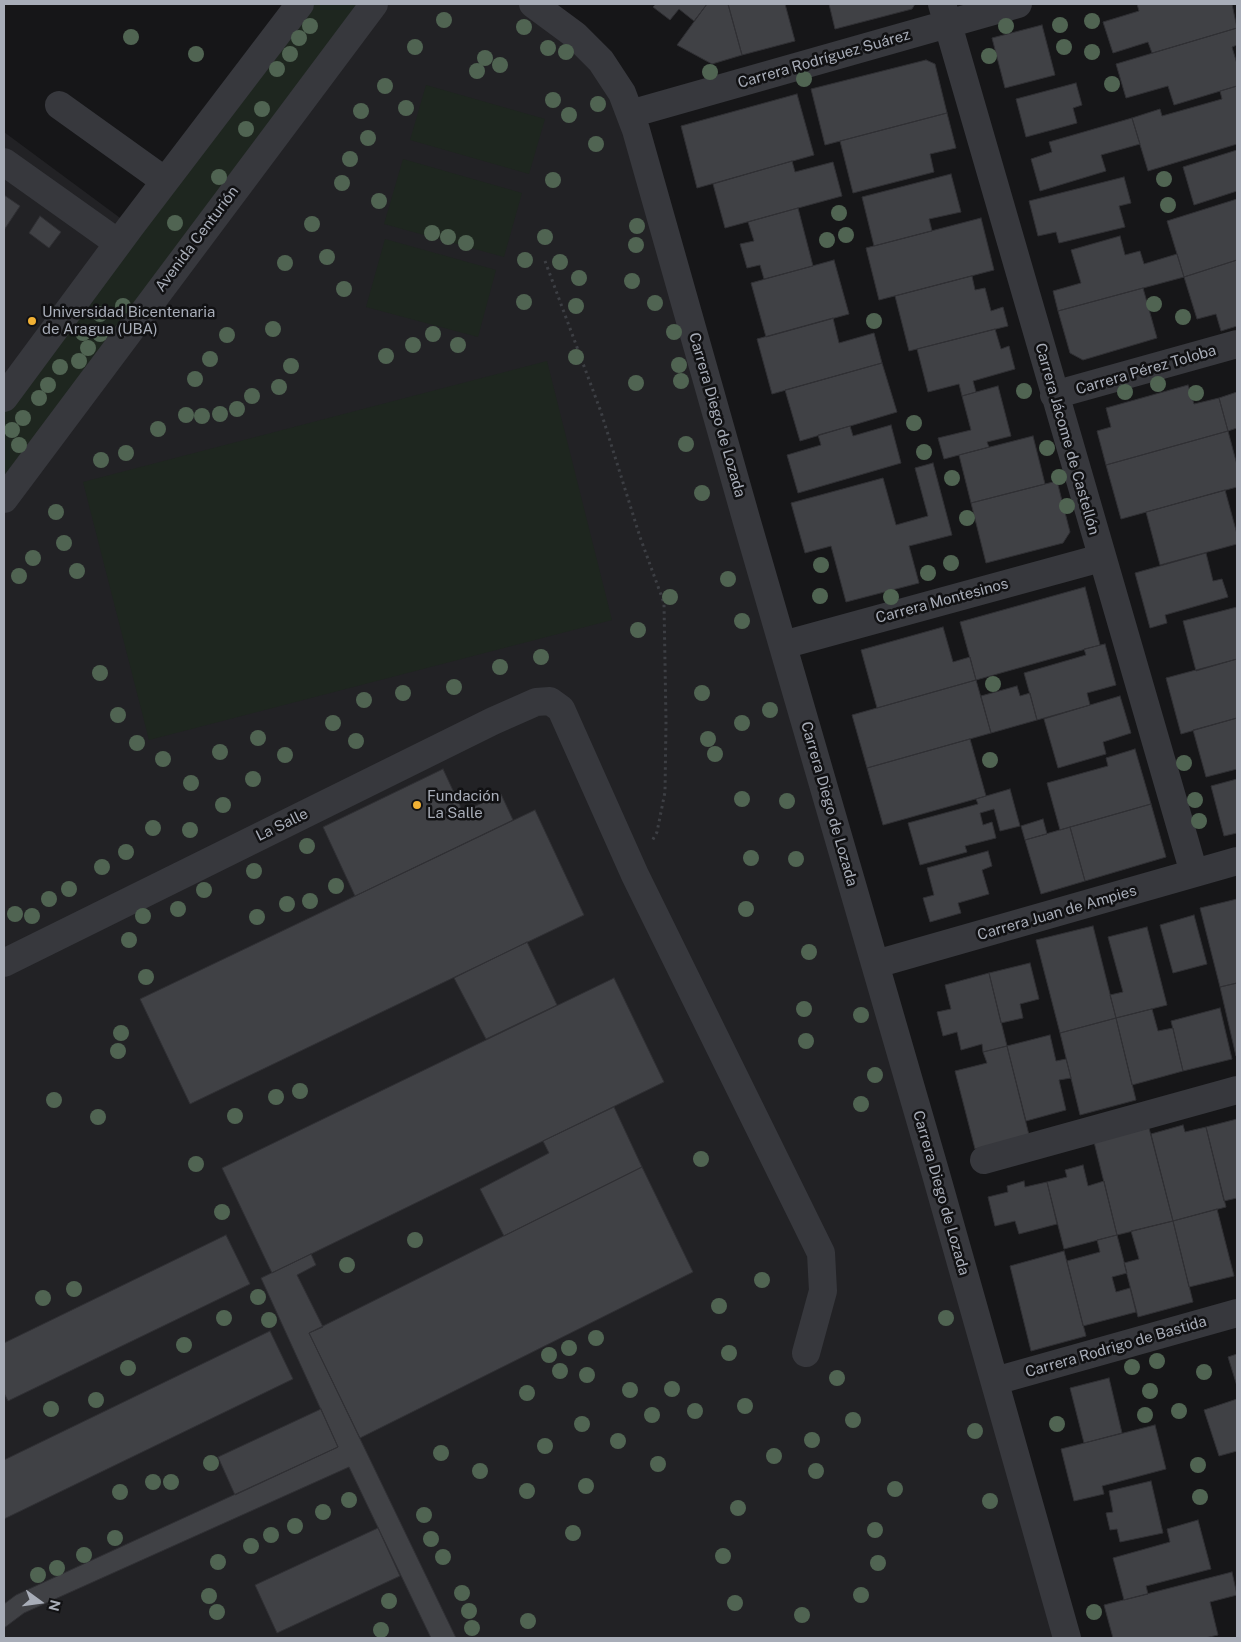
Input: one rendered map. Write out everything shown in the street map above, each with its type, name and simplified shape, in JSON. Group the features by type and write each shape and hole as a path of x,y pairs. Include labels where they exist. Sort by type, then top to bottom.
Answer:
{"street":[{"path":"4,398 118,243 300,4"},
{"name":"Avenida Centurión","path":"4,499 374,4"},
{"name":"Carrera Diego de Lozada","path":"533,4 575,35 601,61 622,93 630,114 876,964 1067,1638"},
{"name":"Carrera Rodríguez Suárez","path":"630,114 944,14 1018,4"},
{"name":"Carrera Jácome de Castellón","path":"944,14 1194,873"},
{"path":"59,105 166,181"},
{"path":"4,162 118,243"},
{"name":"Carrera Pérez Toloba","path":"1054,395 1237,344"},
{"name":"Carrera Montesinos","path":"783,645 1101,558"},
{"name":"La Salle","path":"4,963 493,721 536,702 550,701 561,709 635,875"},
{"name":"Carrera Juan de Ampies","path":"876,964 1237,861"},
{"path":"635,875 821,1253 823,1291 806,1354"},
{"path":"984,1160 1237,1090"},
{"name":"Carrera Rodrigo de Bastida","path":"995,1381 1237,1313"}],"path":[{"path":"546,261 601,412 640,537 664,603 665,792 656,832 635,875"}],"shaded area":[{"path":"300,4 374,4 4,499 4,398"},
{"name":"Fundación La Salle","path":"374,4 533,4 622,93 1067,1638 4,1638 4,499"},
{"path":"426,85 545,119 529,174 410,140"},
{"name":"Universidad Bicentenaria de Aragua (UBA)","path":"4,132 131,226 4,398"},
{"path":"403,159 522,193 504,257 384,224"},
{"path":"385,239 496,270 478,337 366,307"},
{"path":"547,361 612,620 149,740 83,482"}],"building":[{"path":"656,4 707,4 694,21 679,9 670,20 653,7"},
{"path":"707,4 728,4 742,55 712,64 677,45"},
{"path":"728,4 785,4 795,41 742,55"},
{"path":"829,4 915,4 912,9 835,29"},
{"path":"1137,4 1232,4 1237,28 1152,53 1148,42 1113,53 1103,22 1139,11"},
{"path":"1042,25 1055,75 1005,88 992,38"},
{"path":"1237,28 1237,45 1232,47 1237,64 1237,86 1174,105 1168,86 1126,98 1116,64"},
{"path":"926,60 935,64 947,113 825,145 811,89"},
{"path":"1076,83 1082,105 1073,108 1077,123 1026,137 1016,99"},
{"path":"1237,86 1237,144 1148,171 1132,118 1160,109 1162,116 1222,99 1220,91"},
{"path":"797,94 814,155 697,188 681,126"},
{"path":"947,113 956,148 930,154 934,172 853,193 840,141"},
{"path":"1132,118 1140,144 1101,155 1106,171 1040,191 1031,159 1052,152 1049,142"},
{"path":"1237,150 1237,191 1194,205 1183,167"},
{"path":"792,161 795,172 833,162 842,196 725,228 713,184"},
{"path":"951,174 961,212 929,219 932,231 874,246 862,197"},
{"path":"1124,177 1131,203 1119,206 1125,227 1059,243 1056,232 1038,236 1029,201"},
{"path":"4,195 20,206 4,230"},
{"path":"1237,199 1237,260 1184,277 1167,221"},
{"path":"798,208 813,266 764,279 760,265 747,268 740,244 754,241 748,222"},
{"path":"40,216 61,232 49,248 29,233"},
{"path":"981,218 994,270 879,300 866,248"},
{"path":"1120,236 1125,255 1140,251 1144,264 1177,254 1184,277 1058,311 1053,291 1081,283 1071,250"},
{"path":"834,260 849,314 766,337 751,283"},
{"path":"1237,260 1237,326 1221,331 1216,314 1197,319 1184,277"},
{"path":"972,276 975,290 985,288 991,311 1003,307 1008,326 909,351 895,296"},
{"path":"1143,288 1157,338 1083,360 1070,353 1058,311"},
{"path":"833,318 839,343 874,333 882,363 772,394 757,339"},
{"path":"995,329 1001,349 1009,346 1015,369 973,381 976,392 962,396 959,384 928,392 917,349"},
{"path":"882,363 897,412 800,441 785,390"},
{"path":"1188,385 1194,404 1219,398 1228,431 1106,465 1097,431 1111,427 1106,408"},
{"path":"998,386 1011,436 987,442 989,447 944,459 938,438 971,430 962,396"},
{"path":"1237,392 1237,428 1228,431 1219,398"},
{"path":"891,425 901,463 798,493 787,455 821,445 818,435 850,426 853,436"},
{"path":"1228,431 1237,465 1237,487 1121,519 1106,465"},
{"path":"1033,436 1045,484 971,503 959,455"},
{"path":"933,463 952,535 909,546 919,583 846,602 831,546 805,553 791,503 883,478 896,525 928,516 915,468"},
{"path":"1057,481 1070,532 1063,543 986,563 971,503"},
{"path":"1225,490 1237,534 1237,544 1160,565 1146,512"},
{"path":"1206,553 1213,581 1222,579 1228,597 1165,615 1167,623 1150,628 1135,573"},
{"path":"1085,587 1100,645 976,680 960,622"},
{"path":"1237,607 1237,659 1196,671 1183,621"},
{"path":"943,627 953,662 970,657 976,680 877,708 861,650"},
{"path":"1105,644 1116,685 1087,693 1090,705 1037,720 1024,673 1086,655 1084,649"},
{"path":"1237,659 1237,718 1181,734 1166,678"},
{"path":"976,680 991,733 867,768 852,715"},
{"path":"1017,686 1020,696 1030,693 1037,720 991,733 981,696"},
{"path":"1120,696 1131,733 1103,742 1106,754 1058,768 1044,719"},
{"path":"1237,718 1237,769 1206,777 1193,730"},
{"path":"970,739 986,796 883,825 867,768"},
{"path":"1135,749 1151,804 1060,830 1047,783 1108,766 1106,758"},
{"path":"443,769 463,812 501,794 513,820 355,896 323,827"},
{"path":"1237,779 1237,833 1224,836 1211,786"},
{"path":"1010,789 1020,826 1000,831 994,809 980,813 983,825 992,822 996,838 965,846 967,852 920,865 908,823 978,804 976,799"},
{"path":"1151,804 1166,857 1085,881 1070,827"},
{"path":"535,810 584,915 190,1104 140,999"},
{"path":"1043,819 1047,834 1025,840 1021,826"},
{"path":"1070,827 1085,881 1041,894 1025,840"},
{"path":"988,851 992,866 982,870 989,894 958,903 961,913 930,922 923,898 934,895 927,868"},
{"path":"1237,899 1237,983 1220,987 1200,908"},
{"path":"1194,915 1207,964 1173,973 1160,925"},
{"path":"1093,926 1116,1018 1060,1033 1036,940"},
{"path":"1147,927 1167,1005 1116,1018 1110,995 1123,992 1108,937"},
{"path":"527,942 557,1005 486,1039 454,978"},
{"path":"1030,963 1039,999 1020,1004 1023,1018 1001,1023 989,973"},
{"path":"989,973 1007,1046 983,1052 982,1044 961,1050 957,1032 943,1036 937,1012 951,1009 945,985"},
{"path":"614,978 664,1082 272,1273 222,1168"},
{"path":"1237,983 1237,1056 1236,1056 1220,987"},
{"path":"1220,1008 1232,1059 1183,1071 1171,1021"},
{"path":"1152,1009 1158,1031 1173,1028 1183,1071 1132,1085 1116,1018"},
{"path":"1116,1018 1136,1100 1080,1115 1060,1033"},
{"path":"1050,1035 1056,1061 1066,1059 1071,1078 1059,1080 1066,1110 1026,1121 1007,1046"},
{"path":"1007,1046 1029,1135 975,1149 955,1071 987,1063 983,1052"},
{"path":"614,1107 642,1167 504,1236 480,1189 549,1153 543,1141"},
{"path":"1237,1119 1237,1198 1224,1201 1206,1127"},
{"path":"1183,1125 1185,1132 1206,1127 1226,1207 1173,1221 1151,1134"},
{"path":"1149,1128 1173,1221 1117,1235 1094,1142"},
{"path":"1083,1165 1088,1186 1104,1181 1117,1235 1064,1249 1047,1182 1067,1177 1065,1170"},
{"path":"642,1167 693,1272 360,1438 309,1333"},
{"path":"1024,1181 1025,1187 1047,1182 1057,1224 1019,1234 1015,1221 995,1226 988,1197 1008,1192 1007,1186"},
{"path":"1217,1209 1234,1276 1189,1287 1173,1221"},
{"path":"1173,1221 1193,1302 1138,1317 1124,1263 1139,1259 1131,1231"},
{"path":"226,1235 250,1284 8,1401 4,1393 4,1343"},
{"path":"1117,1235 1127,1273 1112,1277 1116,1292 1130,1288 1136,1312 1083,1326 1067,1261 1100,1252 1097,1240"},
{"path":"1064,1251 1086,1336 1031,1351 1010,1266"},
{"path":"311,1254 316,1265 297,1275 323,1327 309,1333 456,1638 431,1638 349,1467 24,1613 4,1628 4,1604 16,1595 338,1447 261,1278"},
{"path":"270,1331 293,1379 4,1519 4,1460"},
{"path":"1237,1354 1237,1386 1228,1357"},
{"path":"1109,1378 1122,1433 1084,1443 1070,1388"},
{"path":"1237,1399 1237,1451 1219,1456 1204,1410"},
{"path":"321,1409 338,1447 235,1495 218,1457"},
{"path":"1155,1425 1166,1469 1102,1486 1104,1494 1074,1501 1061,1449"},
{"path":"1151,1481 1163,1533 1120,1542 1117,1529 1110,1530 1106,1513 1113,1512 1109,1491"},
{"path":"1198,1520 1211,1569 1146,1586 1148,1594 1124,1600 1113,1558 1170,1542 1167,1529"},
{"path":"378,1528 400,1576 277,1633 255,1585"},
{"path":"1232,1572 1237,1595 1210,1602 1218,1635 1205,1638 1113,1638 1104,1605"}],"place":[{"name":"Universidad Bicentenaria de Aragua (UBA)","path":"32,321"},
{"name":"Fundación La Salle","path":"417,805"}]}
